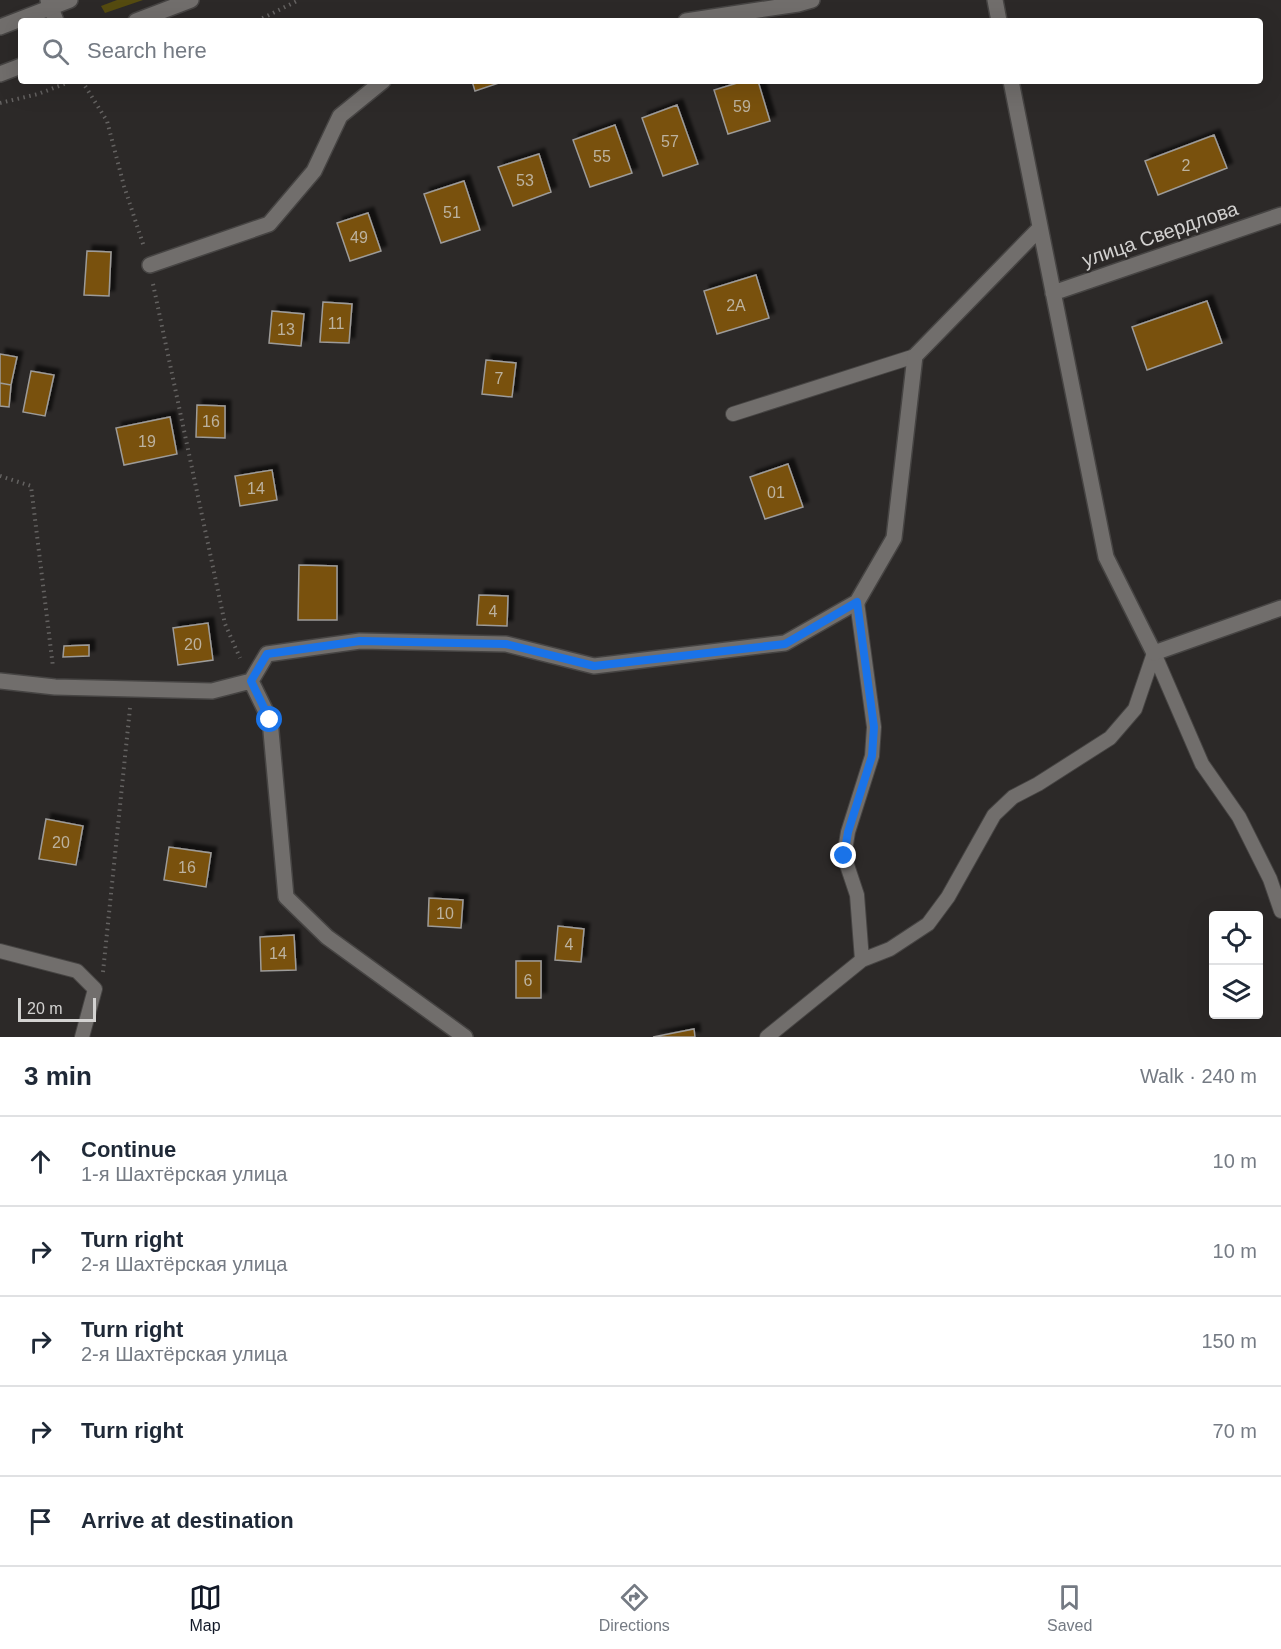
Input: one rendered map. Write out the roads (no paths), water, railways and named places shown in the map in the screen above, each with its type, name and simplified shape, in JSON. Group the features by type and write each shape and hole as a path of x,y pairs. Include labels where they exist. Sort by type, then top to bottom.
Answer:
{"street":[{"path":"27,18 51,10 70,0"},
{"path":"144,18 191,0"},
{"path":"706,18 812,0"},
{"path":"995,0 998,18"},
{"path":"0,27 18,21"},
{"path":"0,74 18,67"},
{"path":"150,266 269,224 314,171 340,116 379,84"},
{"path":"1012,84 1106,557 1154,653 1281,608"},
{"name":"улица Свердлова","path":"1053,293 1281,215"},
{"path":"0,681 55,687 212,691 251,681 267,654 360,641 506,644 594,666 785,644 857,602 894,538 915,356 1039,229"},
{"path":"251,681 270,720 286,897 327,937 465,1037"}],"lane":[{"path":"733,414 915,356"},
{"path":"857,602 874,727 872,756 848,832 844,856 856,895 862,960"},
{"path":"1154,653 1202,764 1239,817 1270,879 1281,911"},
{"path":"767,1037 862,960 890,949 928,924 948,897 994,815 1013,797 1038,784 1110,738 1135,709 1154,653"},
{"path":"0,951 77,971 94,989 82,1037"}]}
